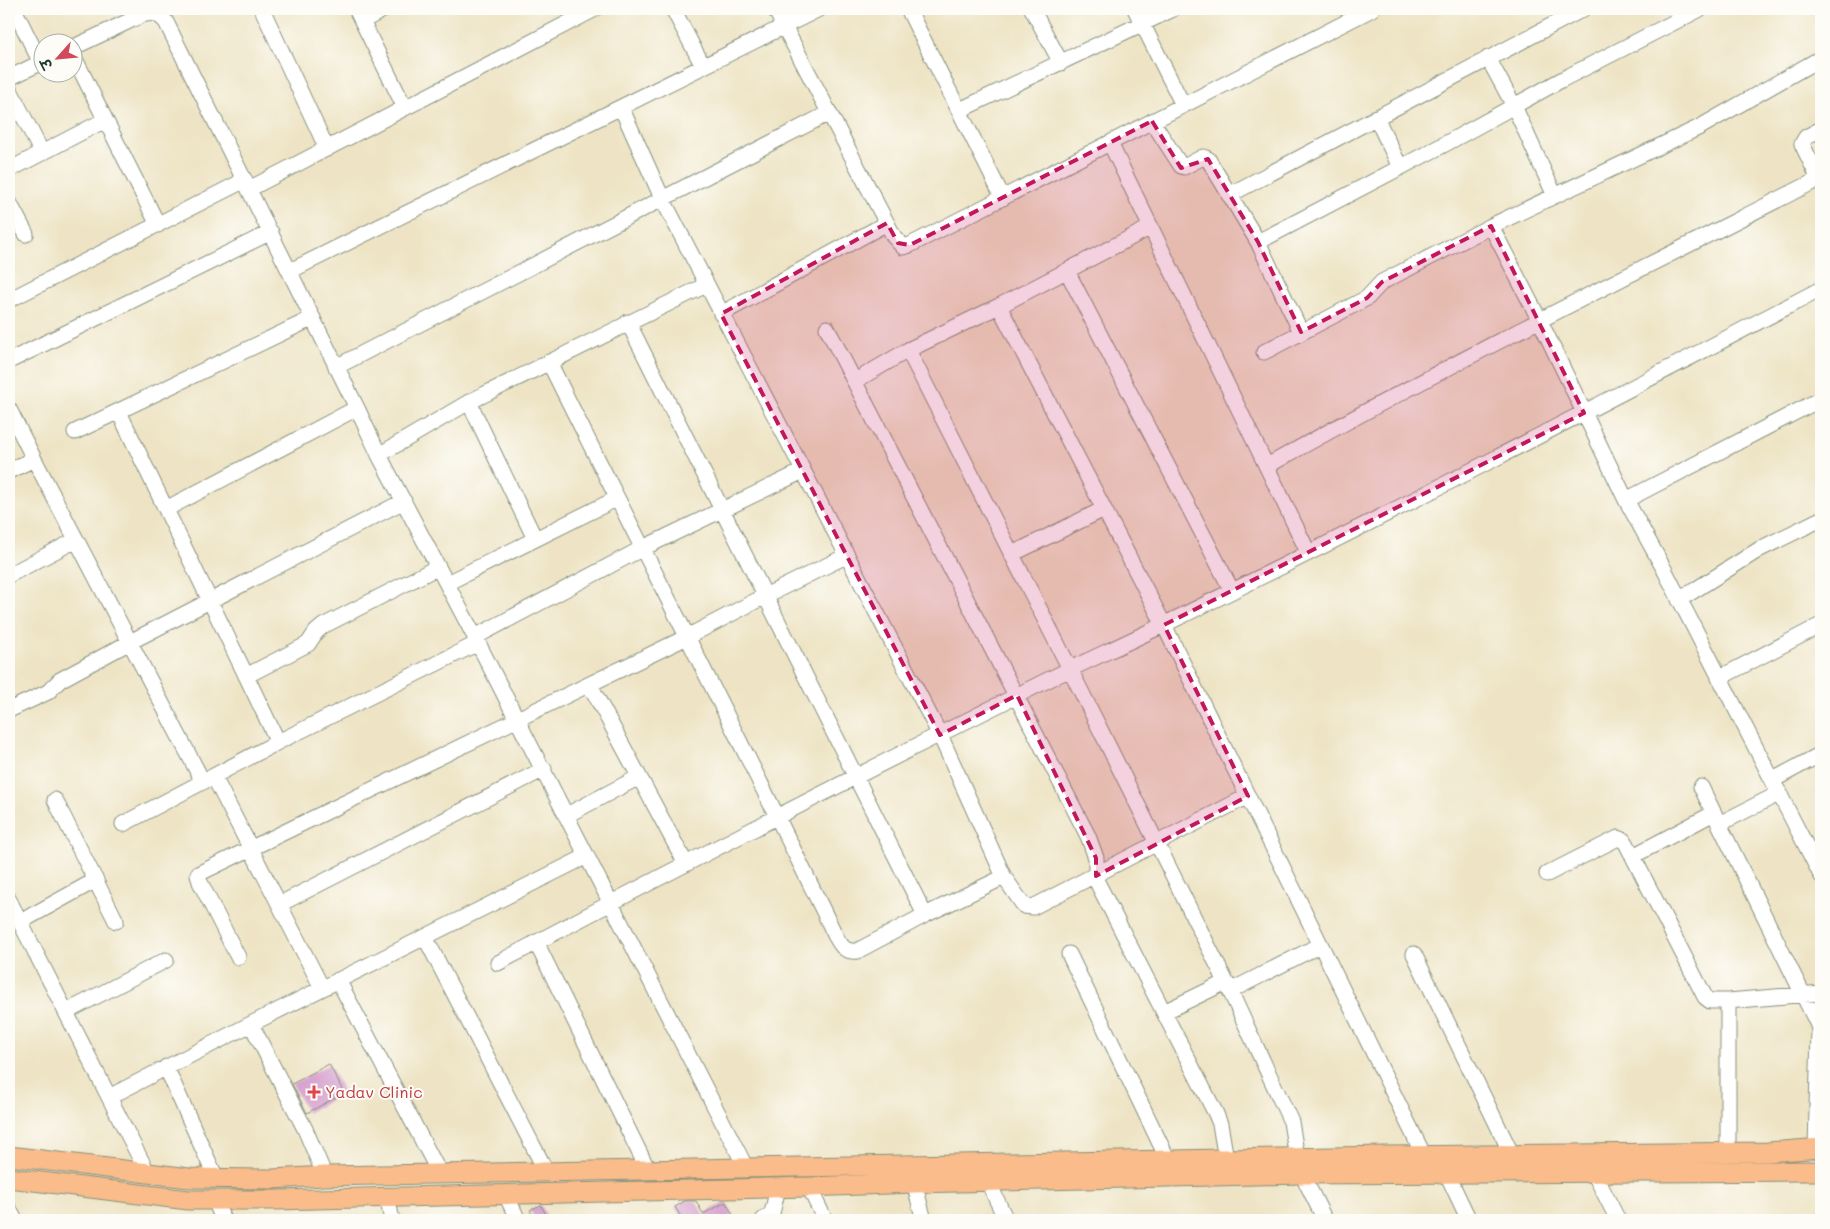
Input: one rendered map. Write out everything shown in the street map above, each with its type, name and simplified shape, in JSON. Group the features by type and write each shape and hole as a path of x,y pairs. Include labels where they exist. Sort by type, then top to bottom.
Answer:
{"main road":[{"path":"9,1156 189,1178 272,1179 325,1176 746,1168 913,1174 988,1181 1299,1166 1424,1156 1728,1153 1819,1148"},
{"path":"9,1178 188,1200 215,1200 387,1198 808,1187 913,1174 1168,1160 1226,1159 1299,1166 1447,1174 1821,1171"}],"street":[{"path":"14,9 32,43"},
{"path":"262,9 327,149"},
{"path":"385,9 359,15 405,108"},
{"path":"9,300 158,225 327,149 595,9"},
{"path":"673,9 703,66"},
{"path":"775,9 887,223 898,243 903,247 1003,198 1372,9"},
{"path":"290,271 819,9"},
{"path":"908,9 1003,198"},
{"path":"1032,9 1061,63"},
{"path":"1135,9 1183,106"},
{"path":"960,110 1173,9"},
{"path":"1230,195 1583,9"},
{"path":"1258,242 1700,9"},
{"path":"82,42 124,15 152,12 158,14 166,22 358,408 379,455 544,769 746,1168"},
{"path":"1488,58 1514,106 1555,196"},
{"path":"1264,352 1367,298 1382,282 1491,226 1700,127 1821,58"},
{"path":"9,78 32,67"},
{"path":"82,73 158,225"},
{"path":"9,88 42,153"},
{"path":"621,107 662,198 706,285 940,735 1004,877 1024,906 1028,908 1096,876 1248,796"},
{"path":"336,367 662,198 829,114"},
{"path":"1376,117 1400,167"},
{"path":"9,170 106,120"},
{"path":"1152,121 1179,165 1184,166 1206,157 1258,242 1301,332"},
{"path":"1267,466 1341,424 1820,179 1802,144 1806,137 1821,129"},
{"path":"1110,143 1308,552"},
{"path":"9,202 26,234"},
{"path":"721,314 887,223"},
{"path":"1491,226 1540,321 1626,500 1820,867"},
{"path":"855,381 908,350 999,306 1151,227"},
{"path":"9,361 271,232"},
{"path":"1068,270 1232,591"},
{"path":"379,455 469,402 706,285"},
{"path":"498,962 856,776 1017,695 1232,591 1584,413 1821,289"},
{"path":"999,306 1164,625 1424,1156"},
{"path":"75,432 313,318"},
{"path":"628,322 925,915"},
{"path":"827,328 1088,836 1096,858 1096,880 1216,1114 1220,1124 1226,1159"},
{"path":"908,350 1228,986 1291,1122 1299,1166 1325,1220"},
{"path":"548,362 778,817 835,935 844,948 850,951 857,950 1004,877"},
{"path":"1626,500 1821,398"},
{"path":"469,402 535,539"},
{"path":"166,509 358,408"},
{"path":"9,409 130,642 251,848 322,988"},
{"path":"119,412 278,742"},
{"path":"9,472 34,460"},
{"path":"123,824 477,640 641,548 802,471"},
{"path":"446,583 616,499"},
{"path":"9,710 48,692 60,680 130,642 404,501"},
{"path":"1012,554 1104,509"},
{"path":"1680,600 1760,549 1821,519"},
{"path":"9,575 76,540"},
{"path":"238,957 198,874 687,637 846,556"},
{"path":"246,676 308,644 316,632 323,626 438,567"},
{"path":"1720,678 1821,625"},
{"path":"590,684 686,864"},
{"path":"1633,856 1716,818 1777,787 1821,754"},
{"path":"280,904 544,769"},
{"path":"566,815 639,777"},
{"path":"1701,787 1820,1031 1819,1148"},
{"path":"54,800 116,921"},
{"path":"1547,874 1618,838 1623,840 1705,996 1713,1002 1821,993"},
{"path":"110,1097 250,1024 587,856"},
{"path":"20,922 96,880"},
{"path":"9,900 147,1172"},
{"path":"425,937 547,1173"},
{"path":"536,942 648,1170"},
{"path":"1164,1012 1320,945"},
{"path":"1069,954 1168,1160"},
{"path":"1414,954 1512,1155"},
{"path":"66,1012 166,960"},
{"path":"338,980 440,1174"},
{"path":"1728,1001 1728,1153"},
{"path":"250,1024 306,1129 325,1176"},
{"path":"166,1067 216,1178"},
{"path":"1594,1173 1618,1220"},
{"path":"913,1174 924,1220"},
{"path":"1447,1174 1469,1220"},
{"path":"988,1181 1006,1220"},
{"path":"808,1187 825,1220"},
{"path":"763,1220 772,1213 778,1188"},
{"path":"506,1195 518,1220"},
{"path":"387,1198 392,1220"},
{"path":"215,1200 223,1220"},
{"path":"9,1209 15,1220"}],"highlighted area":[{"path":"1152,121 1181,168 1208,159 1258,242 1301,332 1367,298 1382,282 1491,226 1584,413 1164,625 1248,796 1096,876 1096,858 1017,695 940,735 721,314 887,223 898,243 910,245"}],"building":[{"path":"329,1064 344,1093 307,1113 292,1084"},
{"path":"685,1201 696,1201 703,1214 726,1202 733,1215 723,1220 683,1220 675,1207"},
{"path":"541,1205 549,1220 535,1220 530,1210"}],"place":[{"name":"Yadav Clinic","path":"314,1092"}]}
